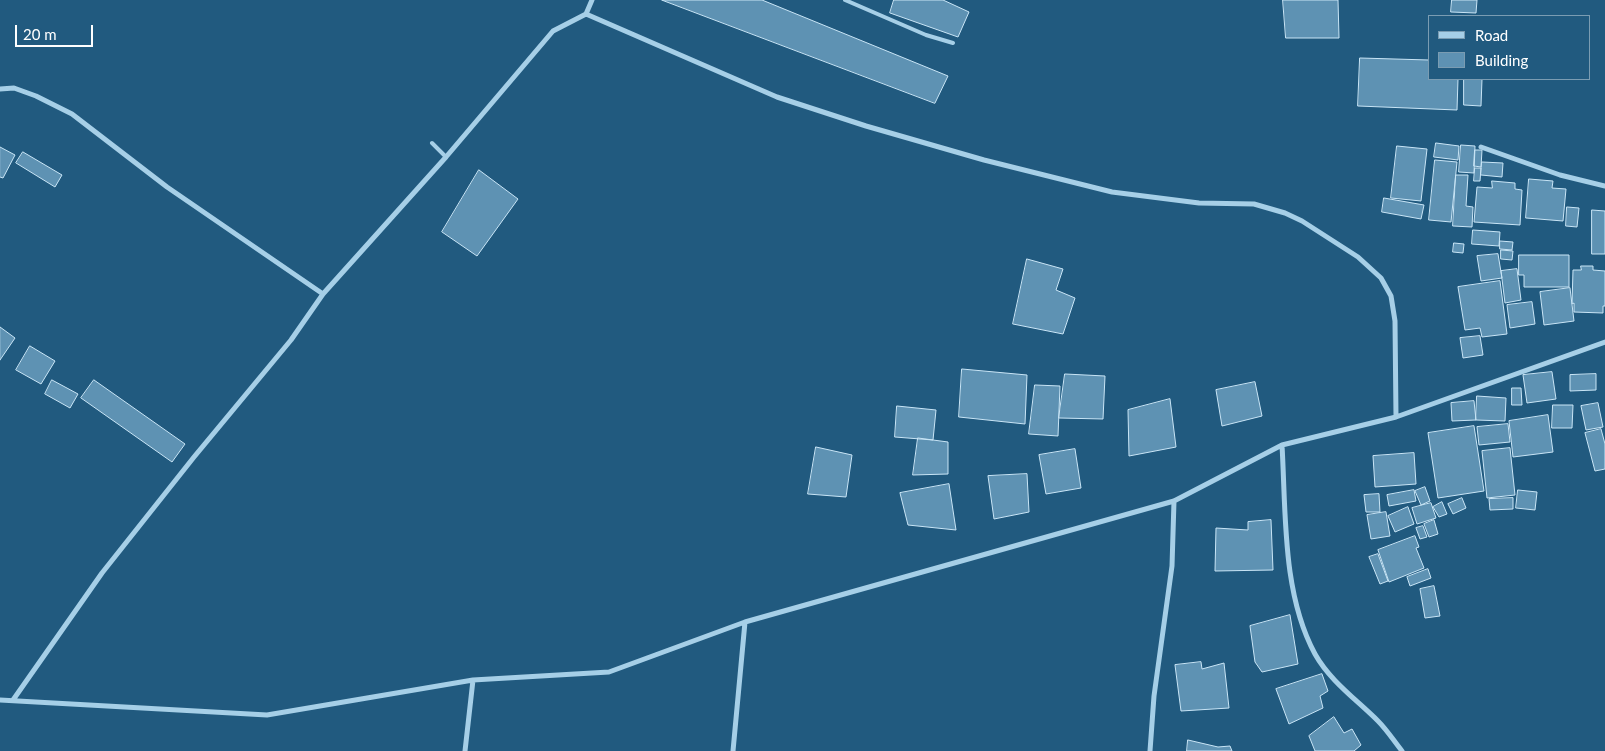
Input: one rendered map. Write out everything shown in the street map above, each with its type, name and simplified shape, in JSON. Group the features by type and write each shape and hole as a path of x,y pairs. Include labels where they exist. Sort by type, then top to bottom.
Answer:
{"street":[{"path":"13,700 102,573 291,340 323,294 446,157 552,31 586,14 592,0"},
{"path":"586,14 777,96 866,126 984,160 1112,192 1199,203 1254,204 1285,213 1302,221 1358,257 1381,278 1391,296 1395,321 1396,417"},
{"path":"0,89 14,88 36,96 72,114 167,187 323,294"},
{"path":"1481,148 1560,175 1605,186"},
{"path":"0,700 267,715 473,680 610,672 745,622 1174,501 1282,444 1396,417 1605,342"},
{"path":"1282,444 1288,561 1302,622 1316,655 1334,679 1379,722 1402,751"},
{"path":"1150,751 1154,696 1172,566 1174,501"},
{"path":"733,751 745,622"},
{"path":"465,751 473,680"}],"lane":[{"path":"845,0 926,35 952,43"},
{"path":"432,143 446,157"}],"building":[{"path":"662,0 762,0 948,76 935,103"},
{"path":"894,0 943,0 969,12 958,37 890,13"},
{"path":"1283,0 1338,0 1339,38 1286,38"},
{"path":"1452,0 1477,0 1476,13 1451,12"},
{"path":"1360,58 1428,60 1428,80 1458,80 1457,110 1358,106"},
{"path":"1464,80 1482,80 1481,106 1464,105"},
{"path":"1436,143 1459,146 1458,160 1434,157"},
{"path":"1461,145 1475,146 1474,173 1459,172"},
{"path":"1397,146 1427,149 1421,201 1391,198"},
{"path":"0,147 15,155 3,178 0,177"},
{"path":"1475,150 1482,150 1481,167 1474,166"},
{"path":"23,152 62,175 55,187 16,163"},
{"path":"1435,160 1457,162 1451,222 1429,220"},
{"path":"1482,162 1503,163 1502,177 1481,175"},
{"path":"1475,168 1481,168 1480,181 1474,181"},
{"path":"479,170 518,199 477,256 442,232"},
{"path":"1456,175 1468,175 1466,206 1473,207 1472,227 1453,226"},
{"path":"1529,179 1553,181 1552,188 1566,189 1563,221 1526,218"},
{"path":"1492,181 1515,183 1515,189 1522,190 1520,225 1474,222 1477,187 1492,188"},
{"path":"1384,198 1424,205 1421,219 1382,212"},
{"path":"1567,207 1579,208 1577,227 1566,226"},
{"path":"1592,210 1605,211 1605,254 1592,254"},
{"path":"1473,230 1500,232 1499,246 1472,244"},
{"path":"1500,241 1513,242 1512,250 1500,249"},
{"path":"1454,243 1464,244 1463,253 1453,252"},
{"path":"1501,250 1513,251 1512,260 1501,259"},
{"path":"1498,254 1502,278 1481,281 1477,256"},
{"path":"1519,255 1569,255 1569,287 1524,287 1524,275 1519,275"},
{"path":"1027,259 1063,269 1056,290 1075,298 1063,334 1013,324"},
{"path":"1581,266 1593,266 1593,270 1605,271 1605,306 1603,306 1603,313 1574,312 1574,303 1572,304 1573,270 1581,270"},
{"path":"1517,269 1521,300 1505,303 1501,271"},
{"path":"1500,281 1507,334 1482,337 1480,328 1465,330 1458,287"},
{"path":"1570,288 1574,321 1544,325 1540,292"},
{"path":"1532,302 1535,324 1510,328 1507,305"},
{"path":"0,327 15,338 0,360"},
{"path":"1480,336 1483,355 1463,358 1460,338"},
{"path":"30,346 55,361 41,384 16,370"},
{"path":"962,369 1027,375 1025,424 959,417"},
{"path":"1552,372 1556,399 1527,403 1523,375"},
{"path":"1065,374 1105,376 1103,419 1059,418"},
{"path":"1596,374 1596,390 1570,391 1570,375"},
{"path":"52,380 78,394 70,408 45,394"},
{"path":"94,380 185,444 172,462 81,398"},
{"path":"1255,382 1262,416 1222,426 1216,390"},
{"path":"1035,385 1060,386 1058,436 1029,434"},
{"path":"1512,388 1521,388 1522,405 1512,405"},
{"path":"1477,396 1506,398 1505,421 1476,420"},
{"path":"1170,399 1176,447 1129,456 1128,410"},
{"path":"1474,401 1476,420 1452,421 1451,403"},
{"path":"1598,403 1603,427 1586,430 1581,406"},
{"path":"1553,405 1573,405 1572,428 1552,428"},
{"path":"897,406 936,410 933,440 895,437"},
{"path":"1548,415 1553,452 1513,457 1509,421"},
{"path":"1508,424 1510,442 1479,445 1477,427"},
{"path":"1474,426 1484,491 1438,498 1428,433"},
{"path":"1601,429 1605,444 1605,469 1595,471 1585,433"},
{"path":"918,438 948,442 948,474 913,475"},
{"path":"816,447 852,455 846,497 808,494"},
{"path":"1510,448 1515,495 1487,498 1482,451"},
{"path":"1075,449 1081,488 1046,494 1039,455"},
{"path":"1414,453 1416,484 1375,487 1373,456"},
{"path":"1027,474 1029,512 994,519 988,476"},
{"path":"949,484 956,530 908,525 900,493"},
{"path":"1425,487 1430,501 1421,505 1415,491"},
{"path":"1414,490 1416,501 1389,506 1387,495"},
{"path":"1518,490 1537,492 1535,510 1516,508"},
{"path":"1379,494 1380,512 1366,512 1364,495"},
{"path":"1462,498 1466,508 1453,514 1448,504"},
{"path":"1513,498 1513,509 1490,510 1489,499"},
{"path":"1442,502 1447,514 1439,517 1433,507"},
{"path":"1431,503 1436,518 1417,524 1412,508"},
{"path":"1408,507 1414,524 1395,532 1388,516"},
{"path":"1386,512 1390,536 1371,539 1367,515"},
{"path":"1271,520 1273,570 1215,571 1216,528 1248,530 1248,522"},
{"path":"1434,520 1438,534 1429,537 1424,524"},
{"path":"1423,526 1427,537 1420,539 1416,528"},
{"path":"1415,536 1419,547 1416,548 1424,568 1389,582 1378,550"},
{"path":"1378,554 1388,581 1380,584 1369,557"},
{"path":"1428,569 1431,578 1410,586 1407,577"},
{"path":"1434,586 1440,616 1425,618 1420,589"},
{"path":"1290,615 1298,664 1262,672 1255,662 1250,626"},
{"path":"1201,662 1202,669 1224,663 1229,708 1181,711 1175,665"},
{"path":"1322,674 1328,691 1320,696 1323,708 1289,724 1276,689"},
{"path":"1334,717 1344,733 1352,729 1361,745 1354,751 1315,751 1309,736"},
{"path":"1188,740 1218,747 1230,746 1232,751 1187,751"}]}
